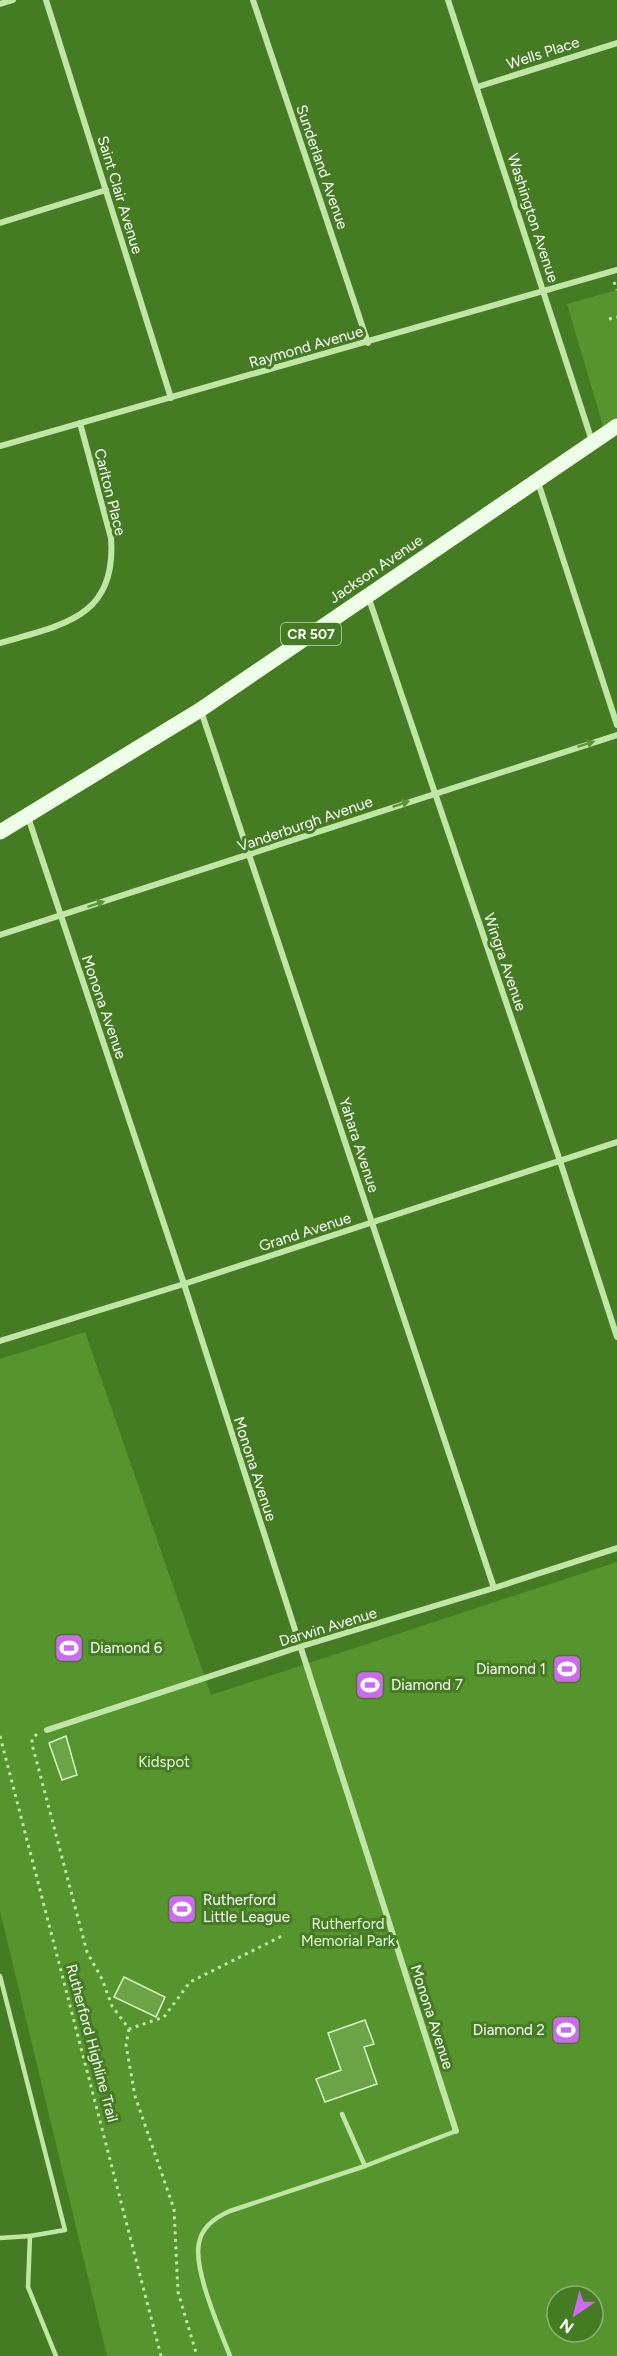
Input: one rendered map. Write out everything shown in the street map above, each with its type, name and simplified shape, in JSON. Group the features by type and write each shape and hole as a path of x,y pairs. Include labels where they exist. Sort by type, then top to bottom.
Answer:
{"main road":[{"name":"Jackson Avenue","path":"0,832 200,710 538,482 617,426"}],"street":[{"path":"0,4 13,0"},
{"name":"Saint Clair Avenue","path":"46,0 171,398"},
{"name":"Sunderland Avenue","path":"253,0 368,343"},
{"name":"Washington Avenue","path":"448,0 593,444"},
{"name":"Wells Place","path":"477,87 617,43"},
{"path":"0,223 106,190"},
{"name":"Raymond Avenue","path":"0,446 368,343 544,289 617,270"},
{"name":"Carlton Place","path":"0,643 64,625 79,616 92,605 102,591 110,573 111,538 80,423"},
{"path":"538,482 617,726"},
{"name":"Wingra Avenue","path":"368,596 560,1161 617,1337"},
{"name":"Yahara Avenue","path":"200,710 494,1588"},
{"name":"Vanderburgh Avenue","path":"0,935 435,792 617,735"},
{"name":"Monona Avenue","path":"27,816 184,1284 456,2131"},
{"name":"Grand Avenue","path":"0,1341 184,1284 617,1142"},
{"name":"Darwin Avenue","path":"47,1730 299,1647 617,1548"}],"lane":[{"path":"0,1976 65,2230 0,2238"},
{"path":"342,2114 364,2166"},
{"path":"230,2356 200,2266 199,2242 212,2219 456,2131"},
{"path":"30,2235 28,2287 56,2356"}],"path":[{"path":"609,319 617,317"},
{"path":"47,1730 32,1739 32,1744 87,1952 102,1979 112,2006 129,2029 126,2045 135,2096 174,2209 178,2292 196,2356"},
{"name":"Rutherford Highline Trail","path":"0,1736 160,2356"},
{"path":"129,2029 164,2017 190,1982 282,1936"}],"green space":[{"path":"617,290 617,417 603,426 567,304"},
{"name":"Rutherford Memorial Park","path":"85,1332 211,1695 617,1562 617,2356 107,2356 0,1911 0,1359"}],"building":[{"path":"66,1736 77,1775 62,1780 49,1743"},
{"path":"124,1977 165,1997 156,2017 114,1997"},
{"path":"365,2020 374,2044 364,2047 377,2084 325,2102 316,2079 341,2070 328,2033"}],"place":[{"name":"Diamond 6","path":"69,1648"},
{"name":"Diamond 1","path":"567,1669"},
{"name":"Diamond 7","path":"370,1685"},
{"name":"Rutherford Little League","path":"182,1909"},
{"name":"Diamond 2","path":"566,2030"}],"park label":[{"name":"Kidspot","path":"164,1762"}]}
